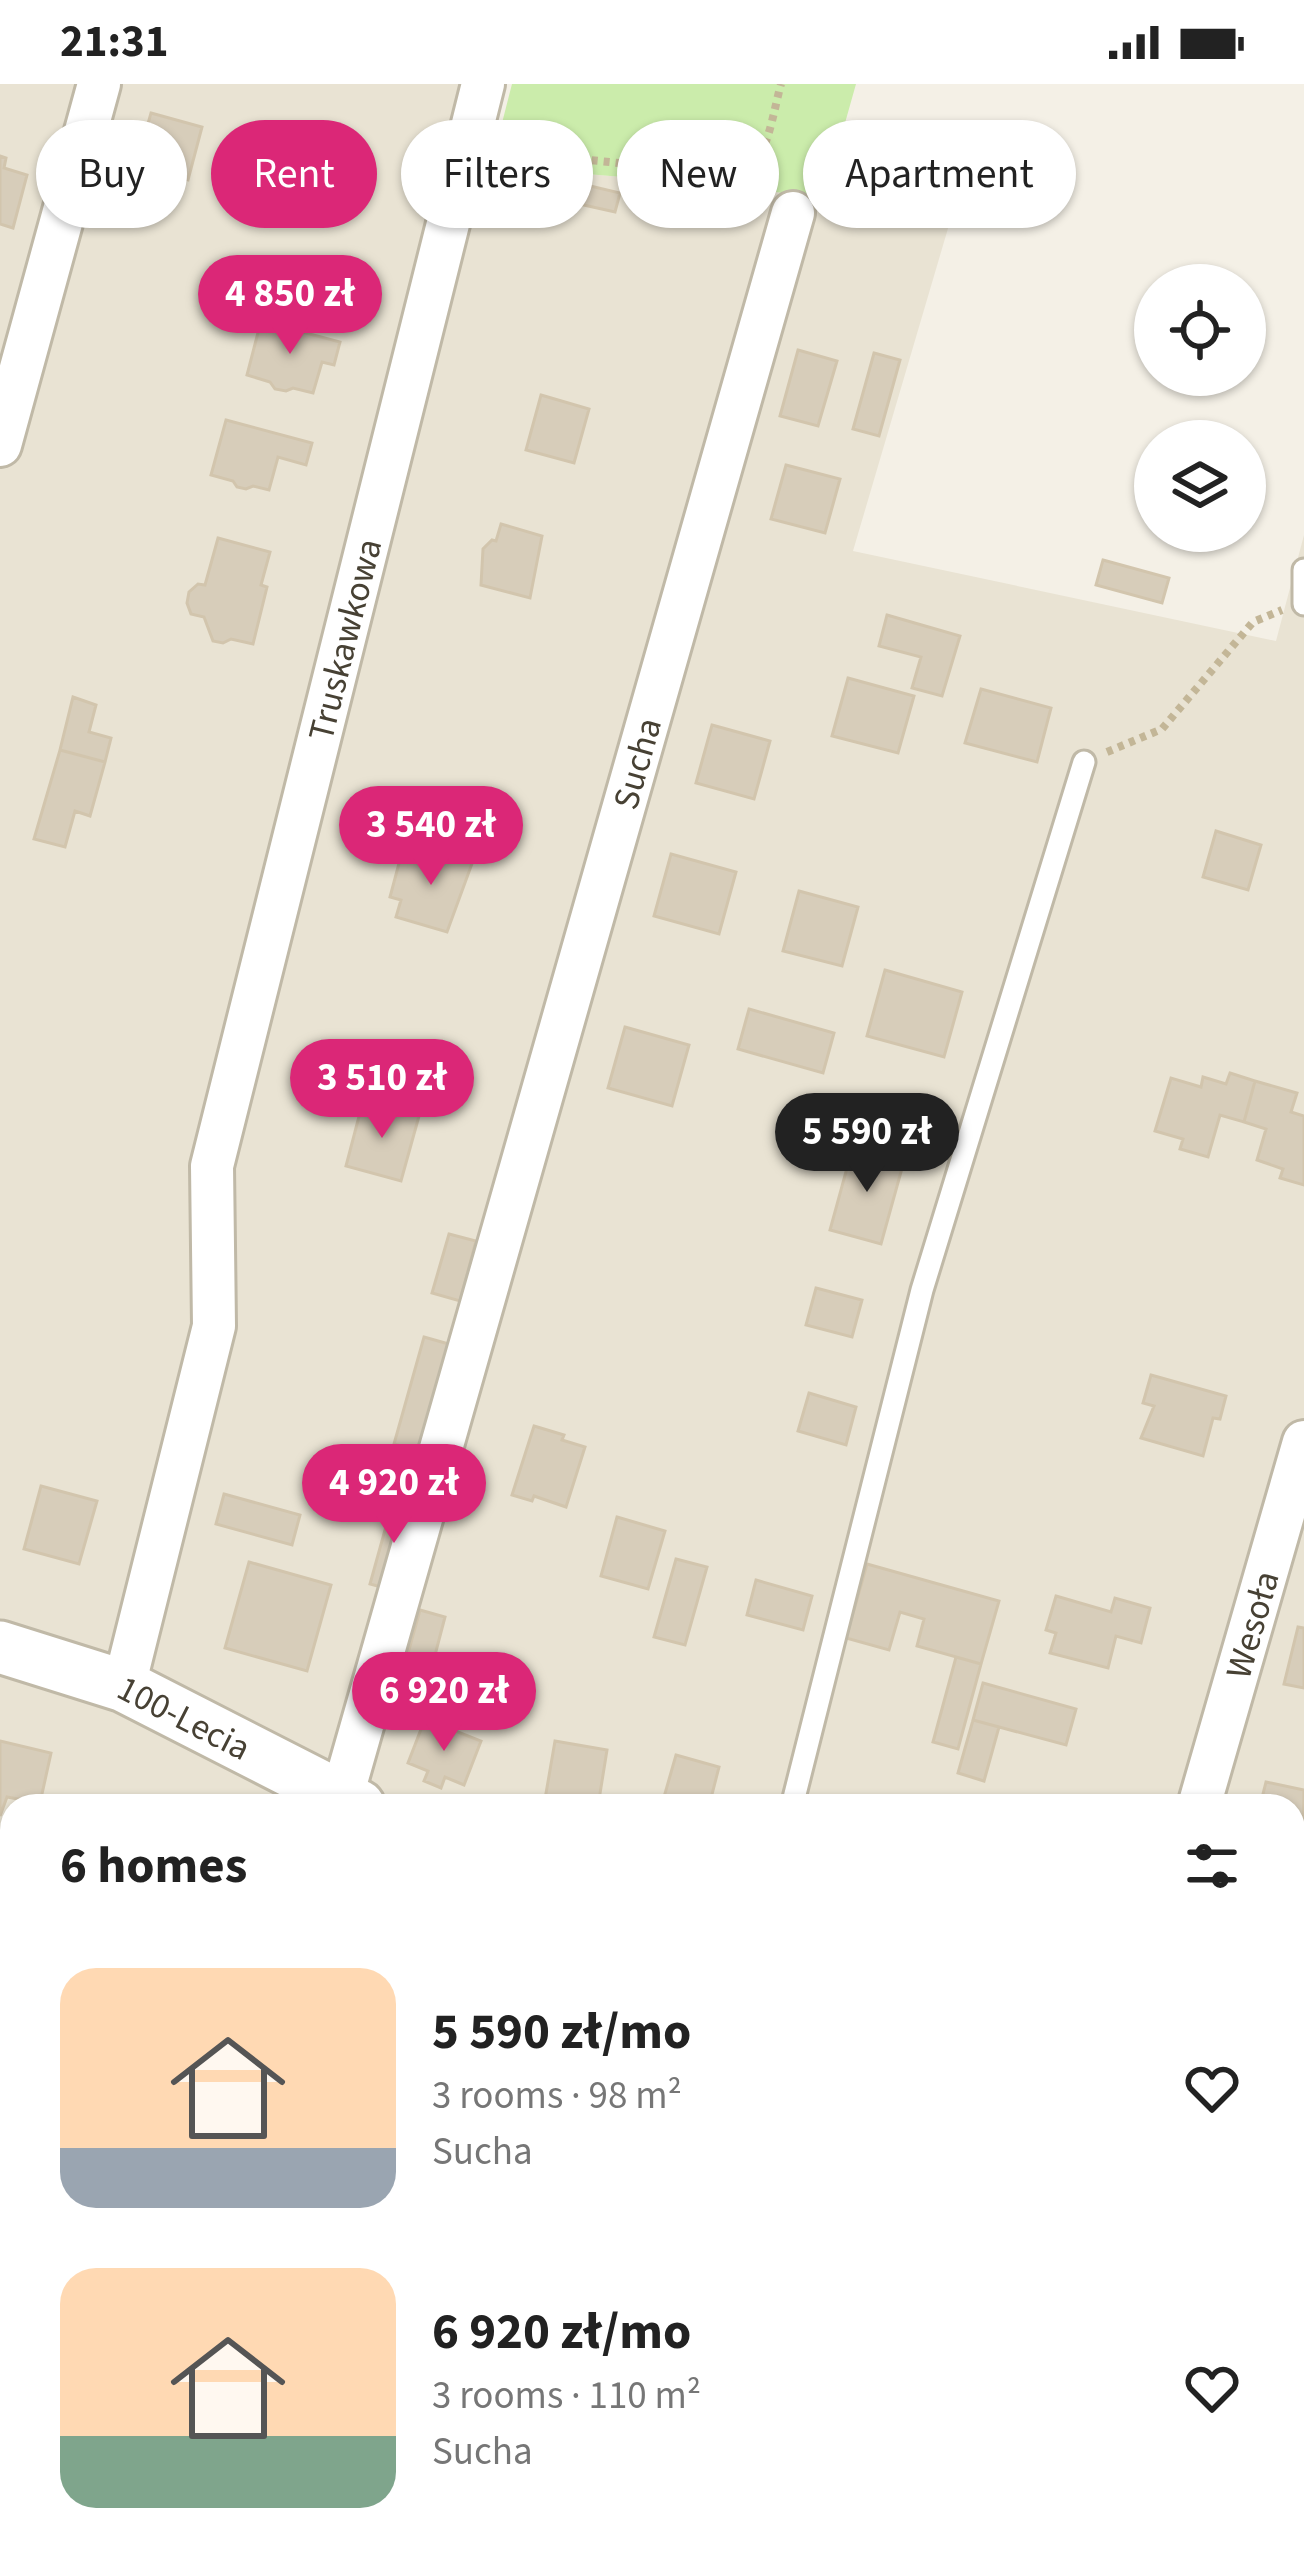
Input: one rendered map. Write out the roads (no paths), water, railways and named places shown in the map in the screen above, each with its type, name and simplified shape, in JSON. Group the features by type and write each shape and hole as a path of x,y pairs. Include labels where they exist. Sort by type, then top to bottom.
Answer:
{"street":[{"path":"0,446 99,84"},
{"name":"Truskawkowa","path":"124,1686 214,1326 212,1166 483,84"},
{"name":"Sucha","path":"352,1794 793,213"},
{"name":"Wesoła","path":"1202,1794 1304,1442"},
{"name":"100-Lecia","path":"0,1647 124,1686 336,1794"}],"lane":[{"path":"1304,570 1304,603"},
{"path":"795,1794 922,1290 1084,762"}]}
